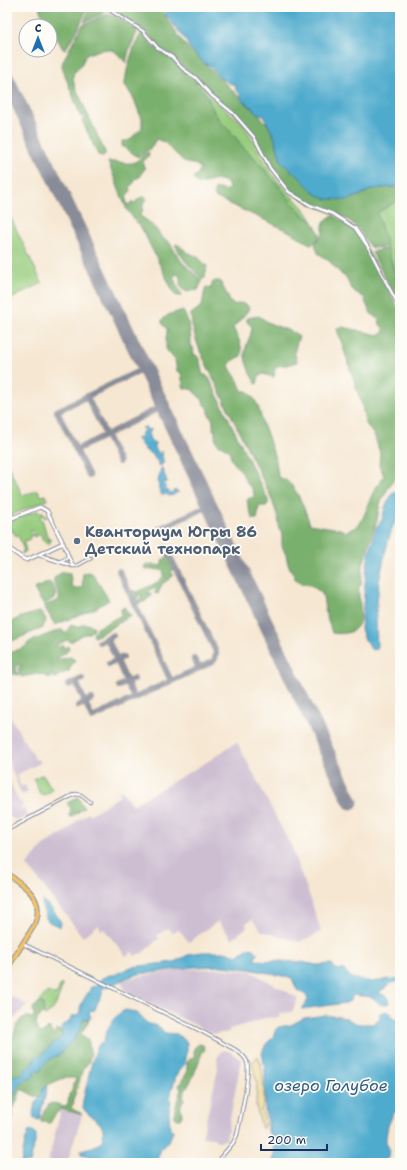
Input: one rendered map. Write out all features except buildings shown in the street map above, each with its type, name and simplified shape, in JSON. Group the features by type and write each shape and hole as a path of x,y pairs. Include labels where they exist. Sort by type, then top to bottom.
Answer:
{"main road":[{"path":"7,874 29,890 35,898 38,906 38,915 35,924 7,969"}],"street":[{"path":"105,7 143,31 158,48 172,57 182,68 196,78 211,95 233,113 251,134 270,168 290,192 310,205 333,214 355,228 370,251 400,308"},
{"path":"7,520 40,507 46,511 74,566"},
{"path":"7,546 24,559 29,559 63,543"},
{"path":"38,555 74,566 91,558"},
{"path":"59,561 65,561 68,555"},
{"path":"7,830 75,794 81,795 90,802"},
{"path":"23,944 199,1030 239,1052 244,1057 247,1063 248,1078 237,1135 234,1143 221,1157 220,1163"}],"shaded area":[{"path":"7,711 30,751 31,750 35,760 38,759 40,763 16,775 21,787 25,785 28,792 22,795 8,761"},
{"path":"237,742 293,850 321,932 299,942 262,931 252,919 246,923 247,927 232,939 218,921 189,942 179,930 173,933 168,928 157,935 159,939 141,954 140,953 135,956 132,952 126,956 104,929 101,930 98,925 83,937 27,865 43,846 68,830 88,813 91,814 120,796 119,792 122,790 133,805 210,760"},
{"path":"7,775 19,802 21,801 23,806 21,809 24,808 27,816 16,821 14,818 11,819 7,810"},
{"path":"183,969 224,969 250,971 298,998 292,1012 280,1013 281,1017 264,1018 229,1029 229,1032 214,1034 126,992 121,981"},
{"path":"7,994 27,1005 7,1026"},
{"path":"222,1050 229,1051 241,1060 226,1140 217,1141 213,1138 202,1137 218,1069 217,1058"},
{"path":"61,1110 82,1116 67,1163 48,1162"}],"green space":[{"path":"39,7 88,7 78,29 65,50 58,40 58,18 44,18"},
{"path":"90,7 101,7 105,10 103,14 84,22"},
{"path":"107,7 159,7 185,45 267,123 275,139 279,154 288,168 316,194 359,196 373,189 400,186 400,199 377,213 387,246 379,248 370,247 359,230 351,222 343,217 310,204 291,191 271,167 255,137 234,113 212,94 198,78 184,68 172,56 159,48 144,30"},
{"path":"110,13 138,30 129,50 126,63 117,53 110,50 102,50 86,55 80,67 73,74 74,84 105,152 105,155 101,157 98,155 82,120 85,117 81,117 62,65 82,25"},
{"path":"142,33 154,47 170,58 199,87 207,96 220,121 233,134 245,150 251,154 303,215 313,222 320,234 315,243 310,244 288,231 215,197 215,189 226,191 229,188 227,184 224,181 216,180 198,184 193,178 200,169 195,165 186,163 164,142 156,139 151,148 138,157 122,146 122,141 128,141 142,128 142,118 134,99 125,85 130,58"},
{"path":"178,67 198,81 214,100 240,122 251,136 274,176 304,209 313,222 303,215 251,154 245,150 233,134 220,121 207,96"},
{"path":"149,152 148,157 142,163 145,168 141,176 134,180 134,183 130,187 131,191 126,200 127,204 129,205 132,201 134,203 142,197 147,199 143,204 142,213 139,215 156,229 162,238 169,242 182,262 202,281 198,290 187,292 182,289 180,277 177,274 173,277 182,296 175,295 142,229 127,210 108,162 133,163"},
{"path":"400,199 400,282 398,283 376,213"},
{"path":"7,210 42,283 7,301"},
{"path":"333,215 356,230 377,267 383,283 387,286 400,313 400,473 389,486 380,504 377,520 363,564 361,585 359,586 359,624 350,632 341,634 332,633 321,592 311,585 301,584 296,580 288,564 282,546 282,531 279,530 278,517 271,497 200,351 191,319 191,314 202,306 206,287 212,288 212,283 215,281 220,281 230,302 234,305 240,303 247,305 249,308 247,312 233,328 241,345 242,353 241,356 233,360 229,365 242,390 247,391 254,398 257,404 276,461 278,476 279,478 290,483 298,495 302,502 309,524 340,529 347,532 349,529 354,528 362,520 373,493 384,476 379,465 380,453 375,437 365,422 362,405 337,329 343,327 378,335 383,333 384,329 380,325 379,319 370,312 365,301 366,299 349,285 347,278 318,253 315,244 323,233 323,225 326,220"},
{"path":"176,244 187,252 198,257 207,266 205,278 202,279 185,261 175,245"},
{"path":"387,248 398,282 400,282 400,305 372,252"},
{"path":"183,311 187,319 191,346 193,347 194,355 196,355 199,360 203,375 206,375 209,378 268,500 268,504 266,506 260,506 257,519 253,519 247,500 254,496 254,493 247,484 240,470 232,461 230,451 217,443 211,416 209,415 209,409 204,405 203,400 195,393 194,390 184,388 181,373 177,371 175,360 166,349 167,329 162,323 162,320 168,315"},
{"path":"259,316 269,323 295,333 299,337 295,351 297,362 277,366 274,377 263,374 259,376 256,384 250,374 245,354 252,327 247,322 247,318"},
{"path":"7,464 23,496 38,490 41,496 45,495 47,500 7,517"},
{"path":"37,510 39,512 43,512 47,516 46,518 42,515 40,517 47,536 49,537 47,540 51,539 50,543 48,545 42,540 41,534 34,537 32,534 34,532 30,530 31,536 28,541 26,540 24,543 26,551 22,554 24,551 20,540 13,531 11,531 11,528 7,529 7,522 13,523 12,520 15,520 21,515 35,512"},
{"path":"169,555 178,573 176,574 174,570 172,570 171,573 173,576 162,584 158,594 154,593 157,590 156,589 151,589 147,593 151,593 151,597 138,604 136,600 140,600 142,595 141,594 136,599 130,590 137,592 152,585 162,578 164,575 163,573 165,572 162,570 145,569 144,566 148,564 162,566 162,560"},
{"path":"64,572 70,573 72,587 75,589 82,587 83,574 86,572 92,573 109,600 96,608 55,625 44,606 59,600 58,591 54,581 58,575"},
{"path":"49,582 56,592 56,597 45,604 40,600 34,589"},
{"path":"125,607 125,610 132,616 127,617 127,615 125,615 126,619 94,637 93,634 97,628 120,616 121,609"},
{"path":"39,612 43,614 46,620 43,628 7,643 7,624 21,617"},
{"path":"83,624 91,625 94,629 71,642 67,640 55,646 59,647 63,645 64,648 61,649 62,651 67,646 69,647 67,652 58,657 58,659 70,657 75,660 69,671 57,678 53,677 51,674 51,678 39,674 21,677 18,668 22,666 17,665 15,668 19,675 7,673 7,654 25,647 29,642 59,630 63,630 62,633 68,631 71,625 77,627"},
{"path":"41,775 44,776 52,789 44,795 40,794 34,780"},
{"path":"78,797 84,808 71,817 69,816 71,809 67,803"},
{"path":"61,984 61,991 56,1004 45,1016 43,1014 44,1010 39,1002 48,992 56,995"},
{"path":"39,1002 43,1003 44,1010 43,1014 37,1021 38,1031 42,1033 50,1028 51,1032 55,1034 56,1030 60,1030 62,1036 36,1058 20,1076 10,1079 9,1088 7,1090 7,1050 10,1046 18,1023 27,1017 34,1017 33,1008"},
{"path":"83,1019 89,1020 81,1033 88,1041 91,1055 88,1063 83,1069 73,1100 74,1103 71,1107 82,1115 61,1109 56,1113 50,1123 41,1122 41,1118 49,1104 53,1103 63,1107 68,1103 69,1094 72,1091 73,1084 77,1078 64,1078 43,1088 40,1096 34,1096 20,1090 12,1112 14,1117 10,1121 7,1128 7,1114 13,1104 13,1099 17,1089 24,1080 32,1078 33,1072 41,1071 42,1067 48,1061 61,1053 75,1039"},
{"path":"199,1044 203,1045 205,1049 183,1096 184,1100 181,1106 182,1116 180,1119 177,1119 175,1117 175,1112 180,1097 179,1094 181,1090 179,1085 187,1073 187,1062 194,1056 194,1048"}],"sand":[{"path":"258,1056 264,1091 264,1103 261,1111 265,1123 262,1129 256,1106 257,1084 252,1062"}],"water":[{"path":"162,7 400,7 400,186 373,189 349,200 326,199 316,194 281,161 274,136 265,117 257,113 243,101 240,94 236,90 235,84 231,84 222,79 189,47 170,19 165,15"},
{"path":"145,427 148,430 151,429 151,431 148,432 150,440 155,443 155,448 161,456 161,451 162,452 164,462 161,466 158,465 157,460 153,455 146,451 137,439 140,437 144,429 142,428"},
{"path":"161,468 167,481 163,483 165,486 165,491 168,490 170,493 174,490 179,492 169,496 166,494 162,495 159,492 158,481"},
{"path":"400,487 400,513 392,528 379,582 376,616 377,649 372,650 365,641 361,629 369,553 376,528 382,520 385,507 392,494"},
{"path":"43,901 58,918 61,923 60,927 49,922 46,918 42,905"},
{"path":"249,948 254,949 258,954 255,960 301,962 317,965 332,964 334,969 344,970 352,978 372,982 389,979 389,985 379,992 380,994 385,995 389,1003 383,1005 372,997 353,995 350,1001 346,1003 302,1009 308,1000 306,995 297,990 292,978 249,969 223,966 193,967 144,973 132,976 102,989 102,995 95,1010 89,1012 91,1017 90,1019 83,1019 81,1028 75,1039 61,1053 48,1061 42,1067 41,1071 33,1072 35,1075 32,1078 24,1080 20,1084 7,1114 7,1090 9,1088 7,1087 10,1077 20,1075 36,1059 35,1056 40,1056 61,1038 62,1027 64,1024 69,1022 72,1016 76,1016 80,1012 82,1002 91,987 95,986 102,978 114,975 131,967 174,962 190,954 202,952 224,952 237,955"},
{"path":"126,1010 135,1012 149,1024 160,1027 164,1033 177,1034 187,1042 185,1064 176,1076 170,1096 170,1129 173,1131 170,1139 161,1149 156,1163 118,1163 104,1161 99,1157 81,1154 81,1150 99,1144 103,1137 103,1130 99,1122 87,1113 83,1107 83,1100 92,1062 99,1044 104,1041 106,1032 112,1022 118,1014"},
{"name":"озеро Голубое","path":"385,1011 391,1013 393,1019 400,1020 400,1109 393,1114 388,1126 386,1142 390,1151 387,1159 382,1163 272,1163 275,1153 268,1131 268,1121 265,1112 265,1068 262,1053 266,1044 273,1037 276,1029 278,1027 291,1025 304,1018 325,1015 346,1018 355,1023 373,1024 379,1020 380,1013"},
{"path":"46,1086 47,1088 39,1120 34,1119 33,1110 43,1088"},
{"path":"29,1130 36,1134 30,1163 21,1163 25,1142"}],"waterway":[{"path":"385,984 400,979"}],"taxiway":[{"path":"89,476 57,411 145,368"},
{"path":"87,397 119,462"},
{"path":"76,450 163,406"},
{"path":"159,529 210,505"},
{"path":"76,682 92,718 212,662 215,659 216,652 166,548"},
{"path":"119,571 171,681"},
{"path":"99,642 113,635"},
{"path":"107,638 134,698"},
{"path":"109,664 123,657"},
{"path":"194,659 199,668"},
{"path":"68,685 82,679"},
{"path":"119,686 134,679"},
{"path":"78,706 92,699"}],"runway":[{"path":"7,79 351,802"}],"place":[{"name":"Кванториум Югры 86 Детский технопарк","path":"77,541"}]}
